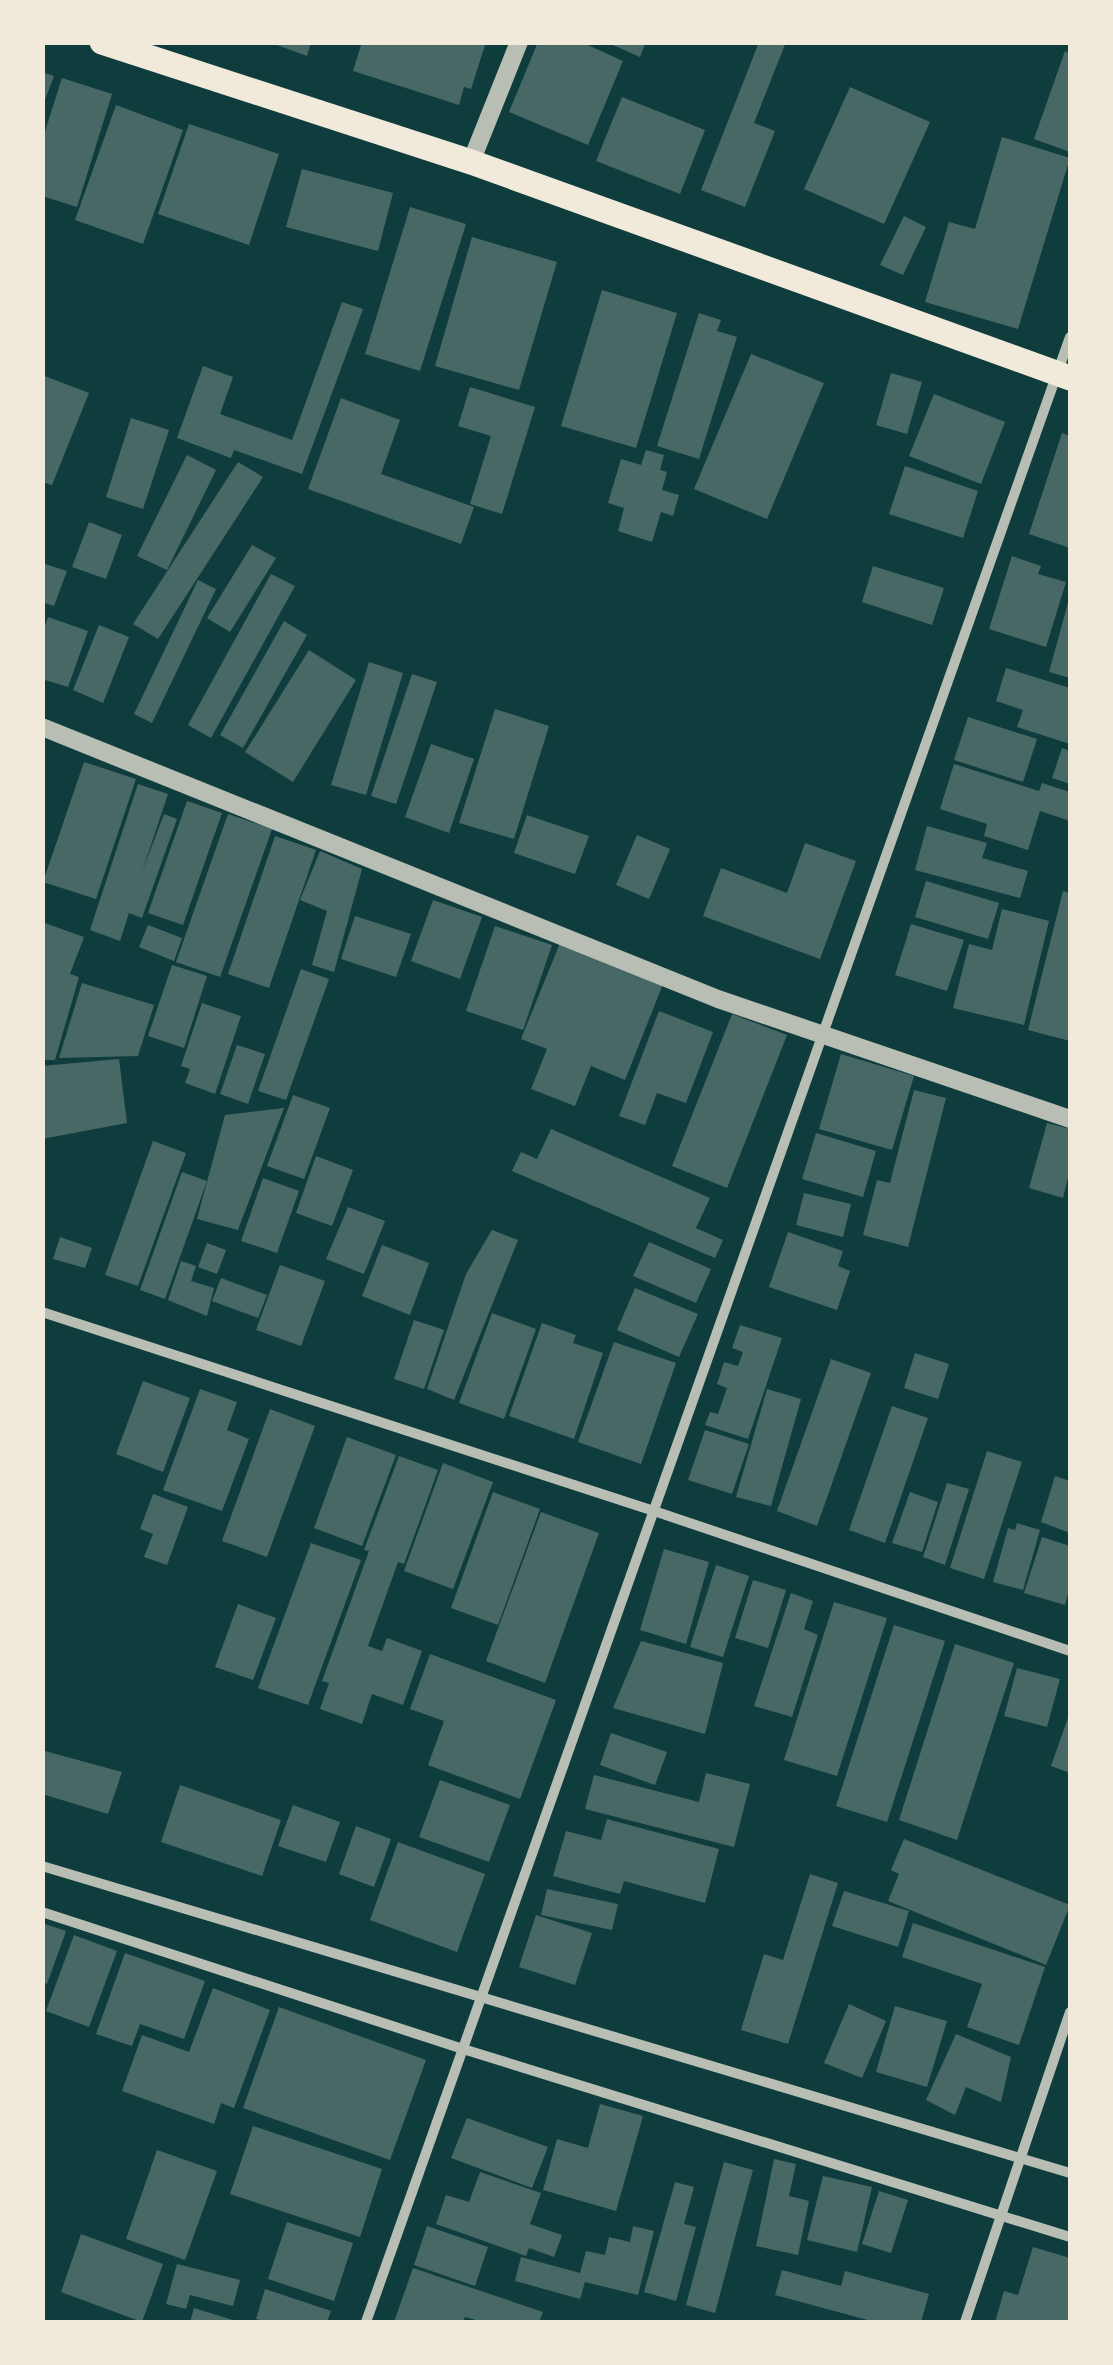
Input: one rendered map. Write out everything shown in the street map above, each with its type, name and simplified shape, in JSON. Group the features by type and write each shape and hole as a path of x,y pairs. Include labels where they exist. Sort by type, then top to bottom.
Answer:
{"main road":[{"path":"102,42 471,162 1064,376"}],"street":[{"path":"471,162 520,42"},
{"path":"366,2322 824,1032 1064,376 1070,336"},
{"path":"42,727 718,999 1070,1118"},
{"path":"42,1312 654,1510 1070,1651"},
{"path":"42,1866 1070,2172"},
{"path":"42,1912 463,2049 1070,2237"},
{"path":"965,2322 1070,2012"}],"building":[{"path":"269,42 311,42 307,56"},
{"path":"362,42 486,42 471,89 464,87 459,105 353,71"},
{"path":"538,42 581,42 623,61 588,145 509,112"},
{"path":"606,42 646,42 640,57"},
{"path":"759,42 786,42 754,123 775,131 745,207 701,190"},
{"path":"1065,51 1070,53 1070,152 1034,139"},
{"path":"42,72 54,76 43,105 42,105"},
{"path":"62,78 112,94 77,207 42,196 42,141"},
{"path":"850,87 930,122 884,224 804,189"},
{"path":"622,97 705,130 680,194 596,161"},
{"path":"116,105 183,130 143,244 75,220"},
{"path":"189,124 279,154 249,245 158,214"},
{"path":"1002,137 1070,158 1018,329 925,302 949,222 975,229"},
{"path":"302,169 393,193 378,251 286,227"},
{"path":"410,207 466,224 420,371 365,354"},
{"path":"904,216 926,227 903,275 880,265"},
{"path":"472,237 557,262 519,390 435,366"},
{"path":"602,290 677,313 636,448 561,426"},
{"path":"342,302 363,309 302,474 234,450 231,458 177,438 203,366 233,377 220,414 292,440"},
{"path":"699,313 721,320 717,331 737,337 699,459 657,446"},
{"path":"751,354 824,383 767,519 694,489"},
{"path":"891,373 922,382 907,434 876,425"},
{"path":"42,375 89,393 52,485 42,482"},
{"path":"470,387 535,407 502,514 470,504 491,436 458,426"},
{"path":"934,394 1005,422 981,484 909,456"},
{"path":"341,398 400,420 381,474 474,507 461,544 308,489"},
{"path":"131,418 169,430 143,509 106,497"},
{"path":"1062,433 1070,436 1070,548 1029,534"},
{"path":"646,450 664,455 660,470 667,472 662,490 679,495 673,516 661,512 652,542 618,531 624,508 608,503 621,459 641,465"},
{"path":"187,455 216,470 167,570 137,556"},
{"path":"238,462 263,477 158,639 133,624"},
{"path":"905,466 978,491 963,538 889,514"},
{"path":"89,522 122,535 106,579 72,567"},
{"path":"252,545 276,558 230,632 207,618"},
{"path":"1012,556 1041,566 1038,574 1066,582 1046,647 989,629"},
{"path":"42,563 67,571 54,606 42,602"},
{"path":"873,566 944,588 932,625 862,602"},
{"path":"271,574 295,586 211,738 188,725"},
{"path":"198,580 216,589 152,723 134,714"},
{"path":"1070,599 1070,678 1049,672"},
{"path":"48,617 88,631 68,687 42,679 42,634"},
{"path":"284,621 307,635 243,748 220,735"},
{"path":"99,625 129,637 103,703 73,690"},
{"path":"309,650 356,680 293,782 245,752"},
{"path":"369,662 403,673 366,795 331,785"},
{"path":"1006,668 1070,688 1070,744 1017,727 1023,710 996,701"},
{"path":"412,674 437,682 396,804 371,796"},
{"path":"495,709 549,726 514,839 459,823"},
{"path":"968,717 1037,739 1023,782 954,760"},
{"path":"431,744 474,759 449,833 405,817"},
{"path":"1062,748 1070,751 1070,784 1052,778"},
{"path":"84,762 136,779 96,899 43,882"},
{"path":"954,764 1039,791 1042,783 1070,792 1070,821 1040,811 1028,850 984,836 987,824 940,809"},
{"path":"138,784 168,794 142,872 164,814 177,819 142,918 129,913 120,941 90,930"},
{"path":"187,801 222,813 183,925 148,913"},
{"path":"228,814 272,829 220,977 176,962"},
{"path":"527,815 589,836 575,874 514,853"},
{"path":"927,826 987,843 982,858 1028,871 1020,898 915,870"},
{"path":"637,835 670,849 649,899 616,885"},
{"path":"275,836 316,850 269,988 228,974"},
{"path":"805,843 856,861 820,959 703,916 721,868 787,893"},
{"path":"320,851 362,869 334,972 312,965 327,911 300,900"},
{"path":"926,881 999,903 988,939 915,917"},
{"path":"1063,891 1070,893 1070,1041 1028,1030"},
{"path":"433,900 482,917 460,979 411,961"},
{"path":"1002,909 1049,921 1024,1025 953,1008 969,944 992,950"},
{"path":"355,916 411,934 396,977 341,959"},
{"path":"42,922 84,937 70,974 79,977 55,1060 42,1060"},
{"path":"911,924 964,940 947,991 895,975"},
{"path":"148,925 182,938 174,961 139,947"},
{"path":"495,926 552,945 523,1030 466,1011"},
{"path":"560,943 663,984 625,1080 591,1066 575,1106 531,1089 547,1049 521,1039"},
{"path":"172,965 207,976 184,1048 148,1036"},
{"path":"301,969 329,979 286,1100 258,1091"},
{"path":"82,983 154,1005 138,1056 59,1058"},
{"path":"202,1003 241,1016 215,1094 185,1083 190,1069 181,1066"},
{"path":"659,1011 713,1032 686,1103 657,1093 645,1125 619,1116"},
{"path":"732,1014 787,1035 727,1188 672,1166"},
{"path":"237,1045 265,1054 248,1104 220,1094"},
{"path":"841,1054 914,1076 892,1150 819,1129"},
{"path":"119,1059 127,1123 42,1139 42,1066"},
{"path":"914,1090 946,1098 908,1247 863,1235 877,1180 890,1183"},
{"path":"293,1095 330,1108 304,1179 267,1166"},
{"path":"284,1108 238,1230 197,1219 225,1115"},
{"path":"1047,1123 1070,1129 1070,1170 1063,1198 1029,1188"},
{"path":"551,1129 710,1198 696,1228 723,1240 715,1258 512,1171 521,1152 537,1159"},
{"path":"816,1133 876,1151 863,1197 802,1179"},
{"path":"153,1141 186,1153 138,1286 105,1275"},
{"path":"316,1156 353,1170 332,1226 296,1213"},
{"path":"182,1172 207,1181 165,1299 140,1290"},
{"path":"263,1178 299,1191 277,1253 241,1241"},
{"path":"804,1193 851,1204 843,1237 796,1225"},
{"path":"348,1207 385,1221 364,1274 326,1259"},
{"path":"492,1230 518,1240 454,1400 427,1389 466,1274"},
{"path":"788,1232 843,1251 838,1266 850,1271 837,1310 769,1287"},
{"path":"60,1237 92,1248 85,1268 53,1259"},
{"path":"649,1242 711,1269 696,1303 633,1276"},
{"path":"207,1243 226,1250 217,1274 198,1267"},
{"path":"382,1245 429,1263 410,1315 362,1296"},
{"path":"181,1261 196,1266 191,1281 214,1288 207,1316 168,1300"},
{"path":"280,1265 325,1281 301,1346 256,1330"},
{"path":"221,1278 267,1295 258,1318 212,1301"},
{"path":"635,1288 698,1314 679,1357 617,1330"},
{"path":"492,1313 536,1329 504,1419 459,1403"},
{"path":"414,1320 444,1330 424,1389 394,1379"},
{"path":"542,1323 576,1335 573,1343 603,1353 574,1439 509,1416"},
{"path":"740,1325 782,1338 748,1439 705,1425 710,1412 718,1414 727,1388 717,1384 724,1362 738,1366 743,1352 732,1348"},
{"path":"614,1342 676,1363 641,1464 578,1442"},
{"path":"915,1353 949,1364 938,1399 904,1388"},
{"path":"831,1359 871,1373 817,1526 777,1511"},
{"path":"143,1381 190,1398 163,1472 116,1454"},
{"path":"200,1389 237,1402 227,1430 249,1439 222,1511 163,1490"},
{"path":"767,1389 801,1399 771,1506 736,1497"},
{"path":"892,1406 928,1418 885,1543 849,1530"},
{"path":"270,1409 315,1426 267,1557 222,1541"},
{"path":"705,1430 749,1444 732,1494 688,1480"},
{"path":"347,1437 396,1455 362,1546 314,1528"},
{"path":"987,1451 1022,1462 984,1579 950,1568"},
{"path":"399,1456 438,1470 404,1564 398,1562 368,1646 382,1651 387,1638 422,1651 403,1705 372,1694 362,1724 320,1709 329,1683 322,1681"},
{"path":"443,1463 493,1482 453,1589 404,1571"},
{"path":"1055,1476 1070,1481 1070,1533 1041,1522"},
{"path":"947,1483 969,1489 945,1565 923,1557"},
{"path":"493,1492 540,1509 498,1625 451,1608"},
{"path":"910,1492 938,1502 922,1552 892,1543"},
{"path":"153,1494 188,1507 167,1565 144,1557 153,1534 140,1529"},
{"path":"541,1512 599,1533 545,1683 486,1661"},
{"path":"1017,1523 1040,1530 1023,1590 993,1582 1008,1528 1015,1530"},
{"path":"1042,1537 1070,1546 1070,1587 1065,1605 1024,1593"},
{"path":"311,1543 361,1560 308,1705 258,1688"},
{"path":"664,1549 709,1562 686,1644 640,1630"},
{"path":"716,1565 749,1576 723,1657 690,1647"},
{"path":"753,1580 786,1590 768,1648 735,1638"},
{"path":"791,1593 813,1601 804,1629 818,1635 792,1717 754,1706"},
{"path":"834,1602 887,1618 837,1776 784,1760"},
{"path":"238,1604 276,1618 253,1680 215,1667"},
{"path":"894,1625 945,1641 887,1822 836,1806"},
{"path":"641,1641 723,1663 705,1734 613,1708"},
{"path":"955,1644 1014,1663 957,1840 899,1820"},
{"path":"430,1654 556,1700 520,1799 428,1765 444,1721 410,1709"},
{"path":"1017,1668 1060,1679 1047,1727 1004,1716"},
{"path":"1070,1712 1070,1773 1051,1766"},
{"path":"611,1733 667,1752 655,1785 600,1765"},
{"path":"45,1751 122,1772 108,1814 42,1794"},
{"path":"706,1773 750,1784 734,1847 585,1809 594,1775 699,1802"},
{"path":"440,1780 510,1805 489,1862 419,1837"},
{"path":"180,1785 281,1820 262,1876 161,1842"},
{"path":"293,1805 340,1822 326,1862 278,1846"},
{"path":"607,1819 719,1849 705,1903 624,1881 620,1894 553,1876 566,1831 601,1840"},
{"path":"356,1826 391,1839 374,1887 339,1874"},
{"path":"904,1839 1070,1905 1046,1965 888,1901 899,1874 891,1870"},
{"path":"398,1842 485,1874 457,1952 370,1920"},
{"path":"810,1874 838,1883 788,2044 741,2030 764,1954 783,1960"},
{"path":"547,1889 618,1904 612,1930 541,1915"},
{"path":"844,1891 909,1911 898,1947 832,1926"},
{"path":"536,1915 592,1933 575,1985 519,1967"},
{"path":"42,1923 66,1931 47,1984 42,1982"},
{"path":"913,1923 1045,1967 1019,2045 967,2027 982,1984 902,1957"},
{"path":"74,1935 117,1951 89,2027 46,2011"},
{"path":"125,1953 205,1981 184,2039 140,2024 132,2046 96,2034"},
{"path":"213,1988 270,2010 234,2108 221,2103 214,2124 122,2091 142,2035 189,2052"},
{"path":"849,2004 886,2021 862,2078 824,2063"},
{"path":"895,2006 947,2021 927,2087 876,2072"},
{"path":"279,2007 426,2060 390,2160 243,2108"},
{"path":"956,2034 1011,2057 1001,2102 966,2087 955,2115 926,2100"},
{"path":"600,2104 643,2116 616,2211 543,2190 557,2139 588,2148"},
{"path":"467,2118 548,2147 532,2188 451,2158"},
{"path":"253,2126 382,2169 360,2237 230,2194"},
{"path":"157,2150 217,2171 185,2260 126,2239"},
{"path":"774,2159 796,2164 789,2196 809,2201 798,2255 756,2246"},
{"path":"724,2162 753,2170 715,2313 686,2305"},
{"path":"480,2172 541,2193 530,2224 562,2235 554,2257 529,2248 526,2256 436,2224 446,2195 469,2202"},
{"path":"823,2176 872,2187 857,2252 807,2240"},
{"path":"675,2182 694,2187 684,2224 696,2227 676,2301 644,2292"},
{"path":"879,2191 908,2200 891,2253 862,2244"},
{"path":"287,2222 353,2243 334,2301 268,2279"},
{"path":"427,2226 488,2247 475,2286 414,2265"},
{"path":"633,2226 654,2231 638,2295 585,2282 580,2299 515,2281 521,2257 580,2273 586,2251 605,2255 609,2237 630,2242"},
{"path":"81,2234 163,2264 142,2322 61,2292"},
{"path":"1033,2247 1070,2258 1070,2322 995,2322 1004,2291 1018,2295"},
{"path":"177,2264 240,2280 233,2306 190,2295 186,2309 166,2304"},
{"path":"413,2268 543,2312 539,2322 483,2322 465,2317 463,2322 394,2322"},
{"path":"782,2270 841,2286 845,2271 929,2294 921,2322 875,2322 775,2295"},
{"path":"265,2289 331,2311 327,2322 256,2319"},
{"path":"194,2308 239,2322 190,2322"}]}
